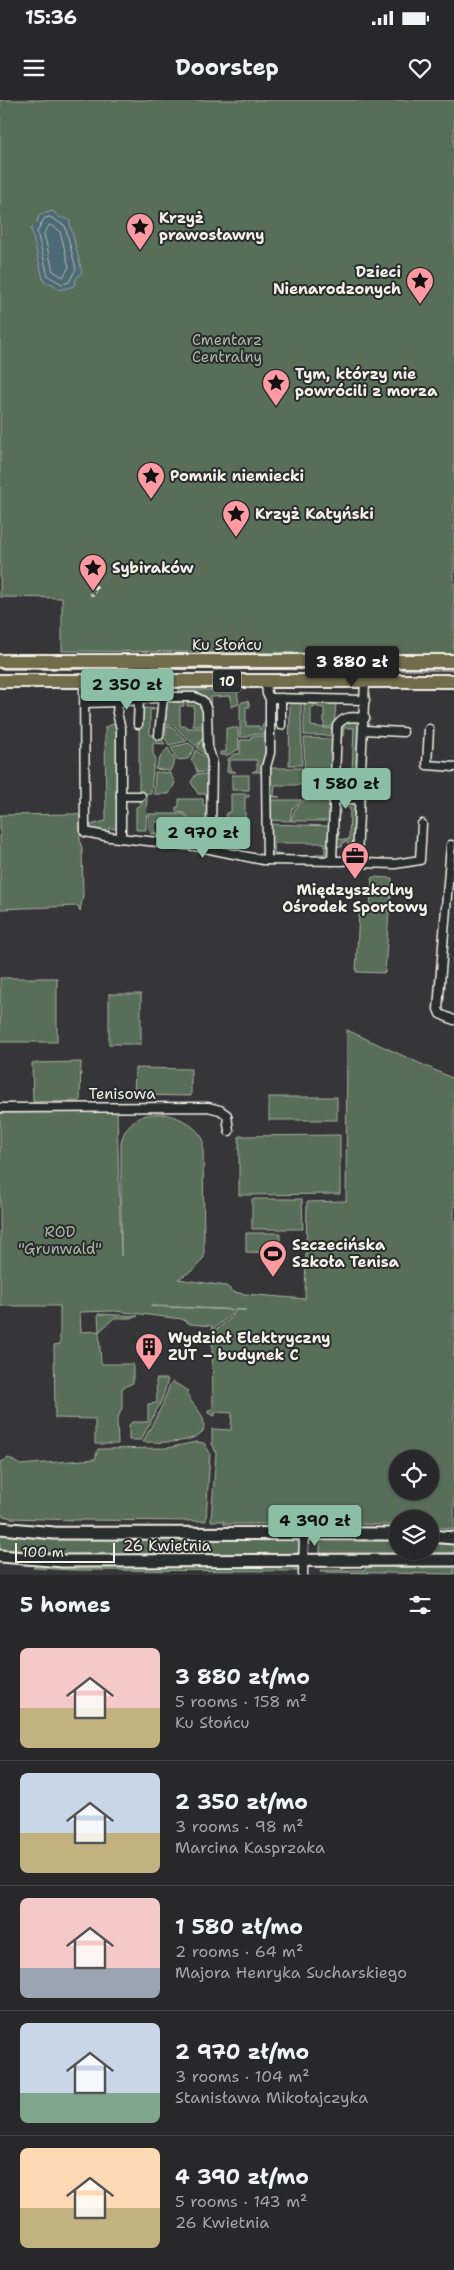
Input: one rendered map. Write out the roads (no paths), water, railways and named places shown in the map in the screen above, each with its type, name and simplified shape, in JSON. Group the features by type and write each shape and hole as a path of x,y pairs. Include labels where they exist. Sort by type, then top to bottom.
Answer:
{"main road":[{"name":"Ku Słońcu","path":"0,661 454,661"},
{"name":"10","path":"0,681 454,681"}],"street":[{"path":"84,681 85,832 205,848 267,860 360,861 395,864 420,860 422,824"},
{"path":"177,697 178,681"},
{"path":"266,681 267,694 270,698 270,753 266,767 267,860"},
{"path":"360,861 360,799 366,681"},
{"path":"85,702 118,702 139,698 163,697 201,699 207,710 208,748 212,760 211,832 205,848"},
{"path":"159,736 163,697"},
{"path":"138,724 139,698"},
{"path":"270,698 365,700"},
{"path":"281,698 281,725"},
{"path":"118,702 121,729 121,838"},
{"path":"332,861 337,726 341,720 347,717 365,718"},
{"path":"430,729 427,765 454,767"},
{"path":"364,730 403,732"},
{"path":"121,796 139,793"},
{"path":"333,799 360,799"},
{"path":"451,845 438,1012 454,1020"},
{"name":"Tenisowa","path":"0,1108 208,1107 220,1110 227,1115 229,1131"},
{"name":"26 Kwietnia","path":"0,1528 54,1533 389,1534"},
{"path":"303,1575 304,1533"},
{"path":"439,1537 454,1538"},
{"name":"26 Kwietnia","path":"0,1556 63,1561 454,1560"}],"water":[{"path":"53,211 59,217 69,220 82,272 76,279 74,286 59,290 53,284 44,282 31,229 37,223 39,215"}],"tram line":[{"path":"0,669 454,670"}],"railway":[{"path":"92,594 96,587"}],"place":[{"name":"Krzyż prawosławny","path":"140,251"},
{"name":"Dzieci Nienarodzonych","path":"420,305"},
{"name":"Tym, którzy nie powrócili z morza","path":"276,407"},
{"name":"Pomnik niemiecki","path":"151,500"},
{"name":"Krzyż Katyński","path":"236,538"},
{"name":"Sybiraków","path":"93,592"},
{"name":"Międzyszkolny Ośrodek Sportowy","path":"355,880"},
{"name":"Szczecińska Szkoła Tenisa","path":"273,1278"},
{"name":"Wydział Elektryczny ZUT – budynek C","path":"149,1371"}],"park label":[{"name":"Cmentarz Centralny","path":"227,348"},
{"name":"ROD \"Grunwald\"","path":"60,1240"}]}
